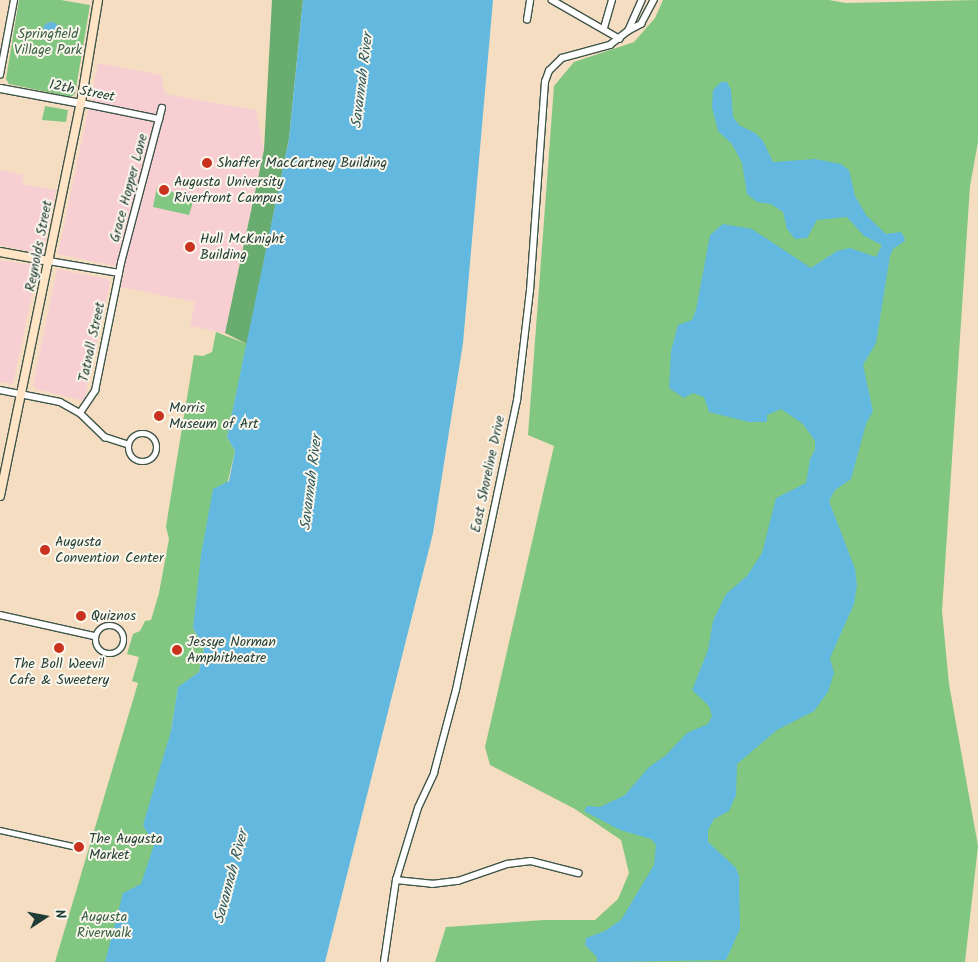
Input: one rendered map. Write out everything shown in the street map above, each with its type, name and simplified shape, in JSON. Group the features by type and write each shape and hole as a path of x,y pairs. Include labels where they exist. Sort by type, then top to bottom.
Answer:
{"main road":[{"name":"Reynolds Street","path":"0,496 3,472 22,394 81,103 98,0"},
{"path":"0,252 49,260"}],"street":[{"path":"0,75 14,0"},
{"path":"527,20 530,0"},
{"path":"552,0 597,27 604,28 620,39"},
{"path":"604,28 612,0"},
{"path":"628,31 642,0"},
{"name":"East Shoreline Drive","path":"384,962 396,880 418,808 434,773 456,690 517,401 530,291 545,82 549,70 562,58 603,48 641,24 654,0"},
{"name":"12th Street","path":"0,88 160,119"},
{"name":"Grace Hopper Lane","path":"119,273 162,108"},
{"path":"49,260 119,273"},
{"name":"Tatnall Street","path":"80,413 95,391 119,273"},
{"path":"0,390 60,402 80,413 101,435 127,444"},
{"path":"146,435 156,440 159,451 152,459 141,460 129,452 127,444 132,438 146,435"},
{"path":"0,615 94,636"},
{"path":"112,627 122,632 126,643 118,651 107,652 96,644 94,636 99,630 112,627"},
{"path":"0,830 73,846"},
{"path":"396,880 432,884 458,881 507,864 531,861 578,873"}],"shaded area":[{"name":"Augusta University Riverfront Campus","path":"98,63 161,75 165,94 256,110 264,150 225,333 190,326 195,302 121,287 125,268 58,254"},
{"path":"0,170 24,175 22,184 56,190 43,254 0,245"},
{"path":"0,260 38,266 13,384 0,382"},
{"path":"57,269 108,279 110,283 84,401 36,389 33,385"}],"green space":[{"name":"Springfield Village Park","path":"19,0 61,0 90,5 75,94 71,97 9,84 6,79"},
{"path":"272,0 303,0 289,139 247,344 225,333 264,150"},
{"path":"663,0 829,0 846,3 978,0 978,142 970,186 942,611 949,684 978,846 965,962 435,962 446,927 544,920 595,920 618,899 629,873 621,840 575,809 490,765 485,747 554,446 528,435 554,86 574,62 634,42 655,18"},
{"path":"45,106 68,110 66,122 42,120"},
{"path":"157,187 194,199 189,215 153,207"},
{"name":"Augusta Riverwalk","path":"216,332 247,344 227,437 235,451 193,628 204,648 199,672 178,688 171,731 165,838 131,962 55,962 138,683 132,681 139,657 127,654 133,634 140,631 145,621 151,620 159,593 169,539 166,527 194,355 203,356 212,352"}],"water":[{"name":"Savannah River","path":"303,0 493,0 463,343 433,533 325,962 105,962 123,893 141,884 154,845 143,825 171,731 178,687 199,672 204,648 193,628 201,555 213,489 229,481 235,451 227,437 289,139"},
{"path":"48,22 54,22 59,27 57,36 48,38 43,33 43,27"},
{"path":"721,82 727,82 731,90 733,117 739,125 755,133 763,141 773,162 815,159 841,164 849,170 855,196 866,215 886,234 901,232 904,237 905,241 893,249 890,256 876,343 863,365 873,411 866,424 851,479 835,490 829,501 855,569 857,585 854,604 830,658 834,673 828,692 814,711 777,730 737,764 736,795 729,811 714,819 708,830 708,842 736,868 739,876 740,929 726,960 597,962 597,957 585,945 586,938 605,931 621,920 654,865 656,845 651,839 620,830 584,811 587,806 600,807 625,795 649,767 665,756 687,733 708,724 712,716 709,706 692,690 708,650 713,621 726,594 747,576 762,553 776,498 806,483 810,459 815,450 815,441 803,424 781,409 767,415 767,422 749,422 709,412 704,397 693,393 684,398 669,388 671,351 678,325 692,320 696,310 710,235 723,224 752,229 811,268 837,251 850,248 876,257 882,245 864,236 847,217 817,220 807,238 795,239 787,229 783,212 771,204 757,202 747,194 742,163 732,144 718,131 712,107 713,90"}],"place":[{"name":"Shaffer MacCartney Building","path":"207,163"},
{"name":"Augusta University Riverfront Campus","path":"164,190"},
{"name":"Hull McKnight Building","path":"190,247"},
{"name":"Morris Museum of Art","path":"159,416"},
{"name":"Augusta Convention Center","path":"45,550"},
{"name":"Quiznos","path":"81,616"},
{"name":"The Boll Weevil Cafe & Sweetery","path":"59,648"},
{"name":"Jessye Norman Amphitheatre","path":"177,650"},
{"name":"The Augusta Market","path":"79,847"}]}
